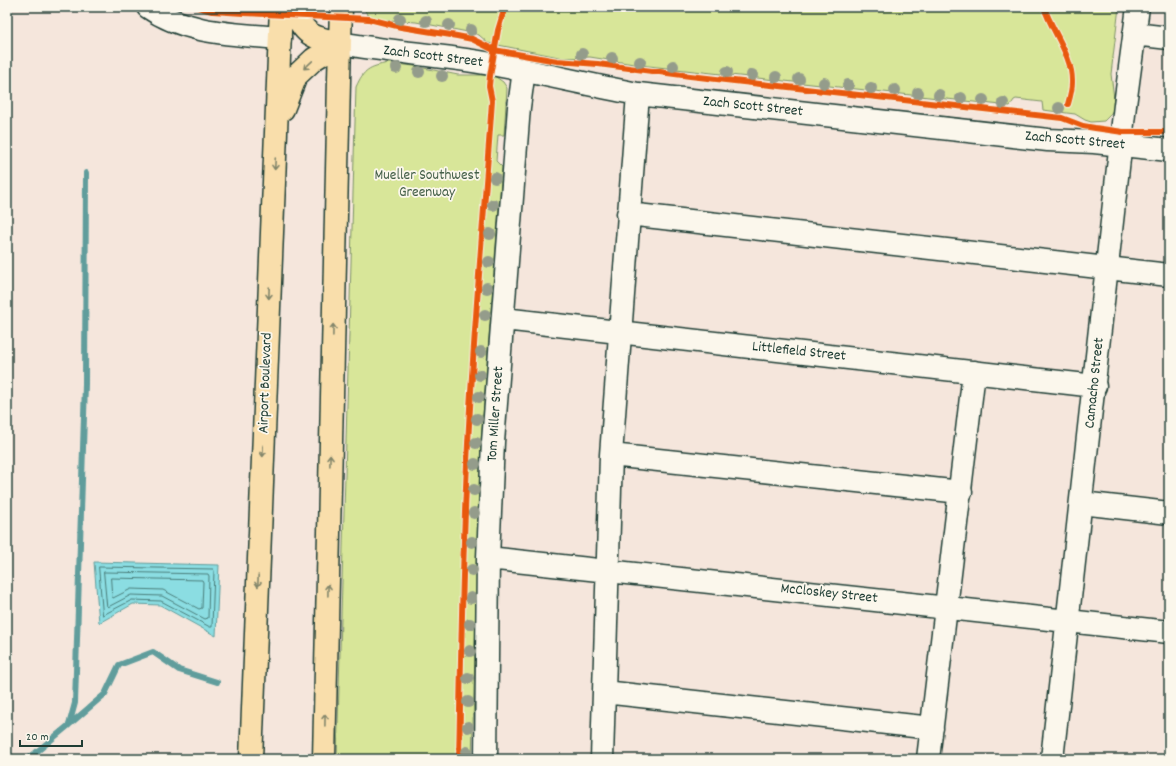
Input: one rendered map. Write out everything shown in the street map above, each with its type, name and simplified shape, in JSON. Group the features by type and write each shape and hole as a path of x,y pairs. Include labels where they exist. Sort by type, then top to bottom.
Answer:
{"main road":[{"name":"Airport Boulevard","path":"251,759 281,7"},
{"path":"294,7 297,18 310,36 324,41 340,44"},
{"path":"324,759 341,7"},
{"path":"277,125 296,76 314,59 340,44"}],"street":[{"path":"148,7 182,25 227,34 280,38"},
{"name":"Camacho Street","path":"1052,759 1121,145 1138,7"},
{"path":"1134,34 1169,38"},
{"name":"Zach Scott Street","path":"340,44 455,58 524,70 638,94 1040,139 1094,142 1169,150"},
{"name":"Tom Miller Street","path":"486,759 488,558 493,442 519,107 524,70"},
{"path":"602,759 611,455 638,94"},
{"path":"628,214 1169,275"},
{"name":"Littlefield Street","path":"503,319 1095,386"},
{"path":"928,759 961,492 974,372"},
{"path":"611,455 961,492"},
{"path":"1081,503 1169,513"},
{"name":"McCloskey Street","path":"488,558 1169,632"},
{"path":"604,692 932,728"}],"green space":[{"path":"363,7 1119,7 1111,74 1114,108 1104,121 1091,122 1075,114 1043,110 1042,102 1016,99 1010,106 640,65 590,57 564,58 488,43 479,35 473,33 416,22 376,19 367,14"},
{"name":"Mueller Southwest Greenway","path":"388,63 414,66 458,75 493,75 503,82 507,88 504,135 498,135 496,161 502,167 481,442 472,759 337,759 356,87 362,76 368,70"}],"water":[{"path":"94,562 219,565 216,636 160,605 133,604 99,623"}],"waterway":[{"path":"28,759 69,725 75,703 85,384 86,173"},
{"path":"70,724 105,694 119,665 153,652 179,670 217,682"}],"cycle path":[{"path":"198,7 212,11 369,19 401,27 472,39 494,50 557,61 598,64 690,76 1062,118 1083,126 1123,132 1169,132"},
{"path":"459,759 468,439 492,101 489,86 498,30 505,7"},
{"path":"1044,7 1069,63 1072,83 1068,104"}]}
